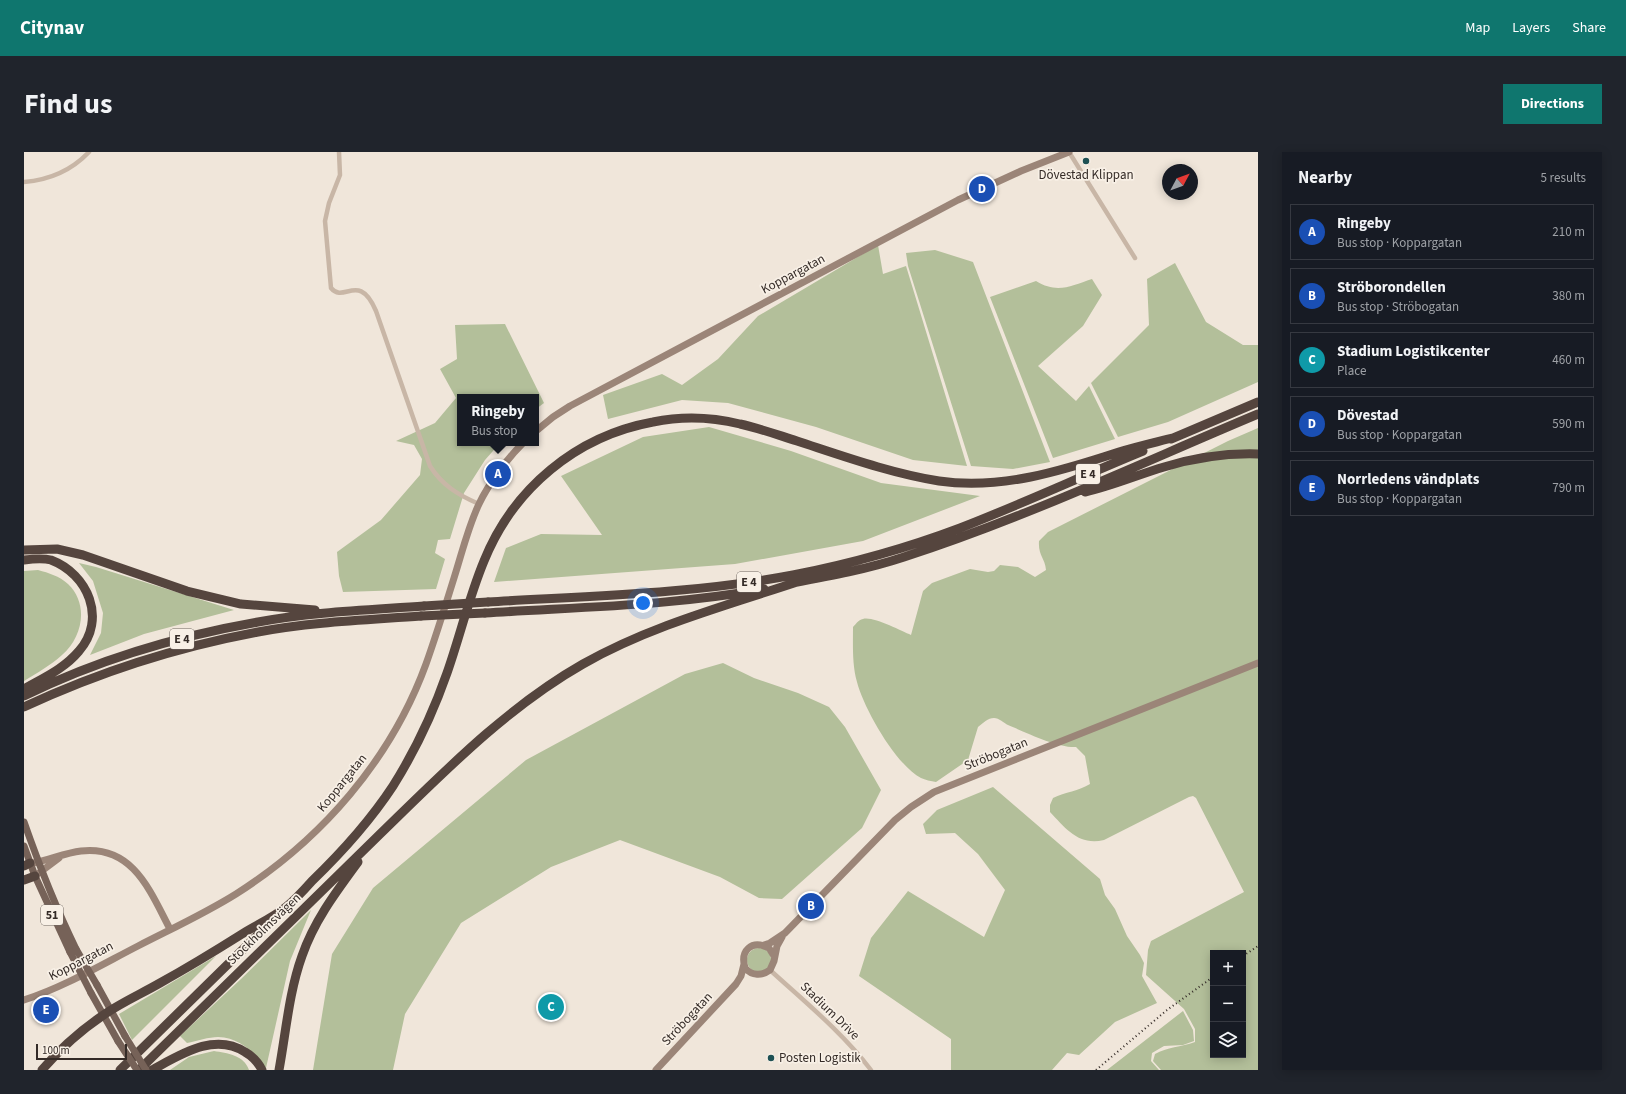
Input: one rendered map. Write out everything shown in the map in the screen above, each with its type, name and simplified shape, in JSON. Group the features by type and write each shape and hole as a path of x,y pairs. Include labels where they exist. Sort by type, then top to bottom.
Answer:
{"highway":[{"name":"E 4","path":"24,696 88,669 137,652 192,636 258,622 347,611 668,591 733,585 794,575 852,562 960,528 1258,402"},
{"name":"E 4","path":"24,707 91,678 141,660 194,645 258,632 297,626 421,616 674,601 734,594 858,570 903,557 1010,518 1258,414"},
{"path":"42,1070 64,1047 107,1013 167,979 286,907 350,842 371,817 391,789 416,747 433,711 484,560 498,531 514,506 533,485 554,466 578,449 602,437 627,428 655,421 681,418 713,420 741,424 901,473 942,481 976,482 1014,480 1046,475 1176,437"},
{"path":"1064,496 1098,489 1166,466 1220,456 1258,454"},
{"path":"24,550 57,549 83,555 187,591 241,604 347,611"},
{"path":"24,560 50,560 67,568 78,578 86,589 92,605 92,622 87,639 80,651 57,671 24,689"},
{"name":"Stockholmsvägen","path":"138,1070 407,808 498,723 524,703 583,664 648,632 798,582"},
{"path":"279,1070 294,983 308,940 330,900 375,840"},
{"path":"24,880 38,873"},
{"name":"Stockholmsvägen","path":"120,1070 286,907"},
{"path":"152,1070 192,1050 205,1045 217,1044 234,1046 242,1050 252,1056 262,1070"}],"main road":[{"name":"51","path":"24,822 31,863"},
{"name":"51","path":"24,846 31,863 38,873 91,993 125,1036 146,1070"},
{"name":"51","path":"73,951 97,985 118,1041 138,1070"}],"street":[{"path":"24,182 34,181 57,174 72,167 90,152"},
{"path":"339,152 340,175 329,203 325,221 331,288 334,292 338,293 354,290 360,291 370,298 376,311 430,466 442,483 454,492 479,504"},
{"path":"1065,153 1135,258"},
{"name":"Koppargatan","path":"539,429 570,406 915,222 994,183 1065,153"},
{"name":"Koppargatan","path":"24,1000 55,988 232,897 282,862 334,814 368,772 400,720 419,682 479,504 503,466 520,446"},
{"name":"Ströbogatan","path":"764,945 774,941 785,932 895,820 911,807 934,792 1258,662"},
{"path":"31,863 80,851 94,850 118,857 128,863 145,882 170,929"},
{"path":"38,873 61,856"},
{"name":"Ströbogatan","path":"774,956 776,946 785,932"},
{"path":"753,945 764,945 772,952 774,956 770,970 763,974 753,974 748,971 743,959 748,949 753,945"},
{"name":"Ströbogatan","path":"656,1070 736,984 741,976 744,964"},
{"name":"Stadium Drive","path":"770,970 820,1014 851,1045 871,1070"},
{"name":"Ströbogatan","path":"736,984 753,974"}],"green space":[{"path":"878,245 883,274 906,266 967,466 913,460 816,427 728,403 682,400 608,419 603,395 662,374 682,385 718,359 758,316"},
{"path":"935,250 973,262 1050,462 1013,469 971,466 908,266 906,253"},
{"path":"1175,263 1206,322 1243,345 1258,345 1258,382 1168,422 1118,437 1091,383 1149,325 1147,279"},
{"path":"1092,279 1102,295 1083,326 1038,366 1076,401 1089,386 1115,439 1053,458 990,297 1036,281 1051,287 1064,288"},
{"path":"505,324 544,403 539,407 539,394 457,394 457,446 497,446 485,460 464,493 450,539 438,540 435,553 445,559 436,589 343,592 339,576 337,552 381,520 420,475 422,459 414,445 396,441 435,423 456,398 440,369 457,359 455,325"},
{"path":"709,427 791,451 881,483 980,496 863,541 735,564 494,582 506,548 541,534 602,535 561,476 643,437"},
{"path":"1258,428 1258,1070 1161,1070 1153,1061 1155,1054 1164,1050 1195,1042 1195,1029 1184,1009 1146,975 1148,950 1151,941 1244,892 1196,798 1193,796 1189,797 1104,840 1087,841 1074,835 1050,812 1050,805 1053,798 1090,784 1085,756 1076,747 1060,745 1042,739 1008,725 998,719 992,718 978,727 968,760 936,782 921,778 901,761 882,735 866,707 854,669 853,627 857,622 863,619 873,620 911,635 923,591 932,583 970,569 988,572 994,571 1000,565 1018,567 1035,577 1046,570 1039,541 1048,532 1228,441"},
{"path":"79,563 234,610 144,634 90,655 101,633 103,613 93,581"},
{"path":"38,570 65,581 75,592 79,601 81,620 79,630 69,648 44,669 24,681 24,571"},
{"path":"723,663 754,678 798,693 829,707 845,727 881,790 862,828 782,899 759,898 720,877 620,840 551,867 461,923 405,1014 393,1070 313,1070 332,954 373,888 526,760 685,674"},
{"path":"993,787 1100,879 1105,895 1115,909 1127,936 1144,963 1142,976 1157,1003 1115,1022 1079,1055 1067,1053 1052,1070 951,1070 951,1039 859,976 871,938 908,891 984,937 1005,890 978,854 955,833 926,834 923,824 937,810"},
{"path":"311,910 290,961 266,1068 251,1051 233,1040 214,1037 187,1043 180,1036 241,979"},
{"path":"759,948 764,949 770,955 770,965 764,971 759,972 754,971 748,965 747,960 748,955 754,949"},
{"path":"216,956 132,1040 119,1014"},
{"path":"1183,1011 1193,1030 1194,1041 1183,1045 1164,1046 1152,1053 1151,1061 1159,1070 1107,1070"},
{"path":"214,1051 239,1058 247,1065 249,1070 170,1070 189,1057"}],"railway":[{"path":"1246,954 1258,946"},
{"path":"1096,1070 1167,1010 1210,979"}],"place":[{"name":"Dövestad Klippan","path":"1086,161"},
{"name":"Dövestad","path":"982,189"},
{"name":"Ringeby","path":"498,474"},
{"name":"Ströborondellen","path":"811,906"},
{"name":"Stadium Logistikcenter","path":"551,1007"},
{"name":"Norrledens vändplats","path":"46,1010"},
{"name":"Posten Logistik","path":"771,1058"}]}
